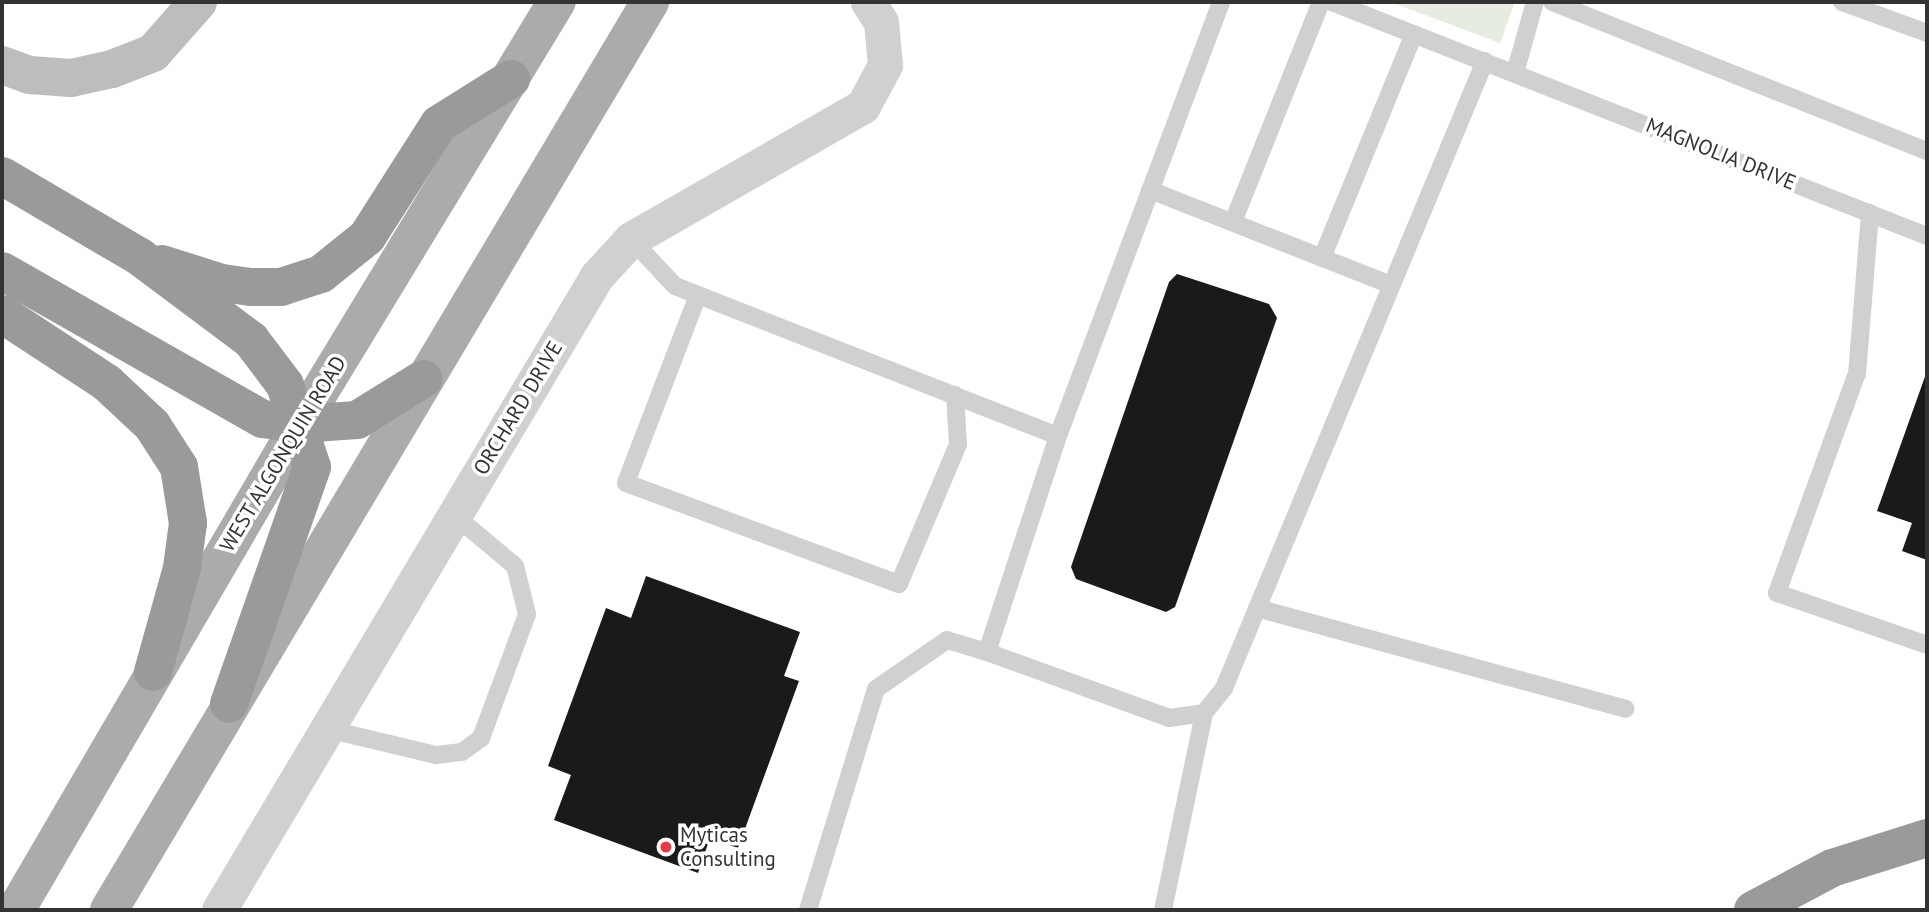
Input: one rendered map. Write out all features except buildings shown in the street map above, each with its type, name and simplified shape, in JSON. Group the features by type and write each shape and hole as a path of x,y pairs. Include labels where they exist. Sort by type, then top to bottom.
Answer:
{"highway":[{"path":"140,257 222,283 251,287 281,287 321,274 367,237 439,124 511,79"},
{"path":"2,176 140,257 251,340 285,385 312,467 229,704"},
{"path":"2,271 263,419 300,424 357,420 423,379"},
{"path":"2,314 107,383 152,425 179,467 188,523 182,568 153,671"},
{"path":"1753,910 1832,868 1927,838"}],"main road":[{"name":"WEST ALGONQUIN ROAD","path":"16,910 153,671 300,424 557,2"},
{"path":"109,910 229,704 649,2"}],"street":[{"path":"2,65 30,75 71,78 112,69 153,53 198,2"},
{"name":"ORCHARD DRIVE","path":"219,910 597,276 631,239 863,106 885,65 881,22 868,2"}],"lane":[{"path":"987,652 1058,436 1221,2"},
{"path":"1233,222 1321,2"},
{"name":"MAGNOLIA DRIVE","path":"1332,2 1927,236"},
{"path":"1515,73 1535,2"},
{"path":"1552,2 1927,150"},
{"path":"1842,2 1927,33"},
{"path":"1322,258 1414,34"},
{"path":"1163,910 1204,713 1224,688 1485,61"},
{"path":"1150,190 1391,285"},
{"path":"1870,214 1857,373 1777,593 1927,645"},
{"path":"631,239 675,286 1058,436"},
{"path":"698,295 626,483 899,584 958,444 955,395"},
{"path":"327,729 436,755 462,752 481,738 527,614 515,566 454,515"},
{"path":"1257,608 1625,709"},
{"path":"808,910 876,689 947,640 1169,718 1204,713"}],"shaded area":[{"path":"1390,2 1515,2 1500,43"}],"place":[{"name":"Myticas Consulting","path":"666,847"}]}
